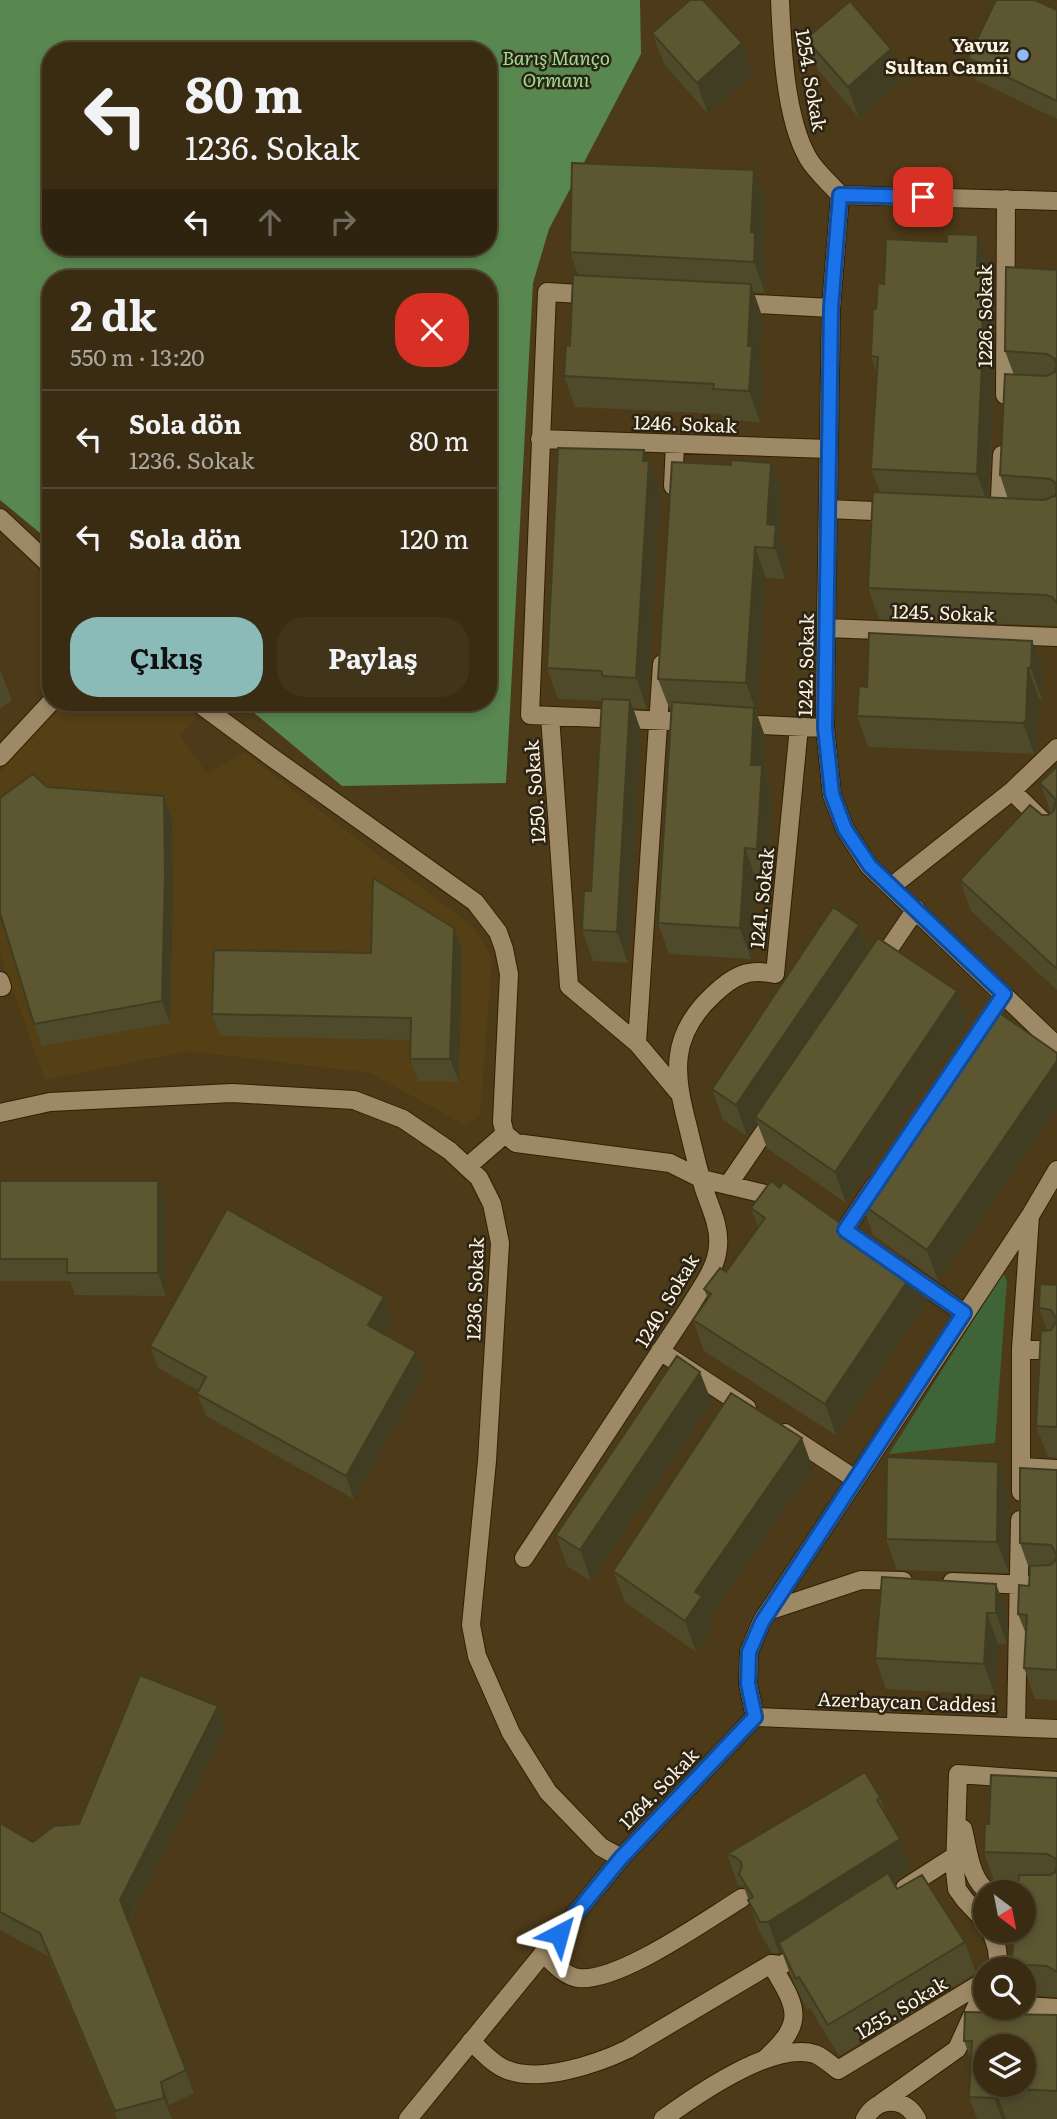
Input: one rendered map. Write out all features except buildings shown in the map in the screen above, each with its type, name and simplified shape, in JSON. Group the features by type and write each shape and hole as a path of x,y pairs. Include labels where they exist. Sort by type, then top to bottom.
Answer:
{"street":[{"name":"1254. Sokak","path":"780,0 788,87 799,138 809,160 840,195"},
{"path":"840,195 1057,201"},
{"name":"1242. Sokak","path":"840,195 831,308 826,628 825,728 832,794 845,829 870,866 916,909 1000,1000 1057,1045"},
{"name":"1226. Sokak","path":"1006,199 1009,398"},
{"name":"1250. Sokak","path":"615,296 547,292 530,715 550,716 569,986 637,1042 679,1093"},
{"path":"723,302 831,308"},
{"path":"1003,435 992,517 1022,519"},
{"name":"1246. Sokak","path":"540,439 829,449"},
{"path":"672,499 676,444"},
{"path":"828,509 920,514"},
{"path":"0,518 42,558"},
{"name":"1245. Sokak","path":"826,628 1057,638"},
{"path":"637,1042 663,652"},
{"path":"0,757 43,711"},
{"path":"209,711 475,902 498,932 509,974 502,1122 505,1133 516,1143 670,1163 702,1179 795,1201"},
{"path":"550,716 825,728"},
{"name":"1241. Sokak","path":"702,1179 679,1093 677,1061 681,1040 706,1002 724,985 741,974 760,971 775,974 799,727"},
{"path":"892,886 1012,791 1057,748"},
{"path":"1012,791 1057,835"},
{"path":"869,978 916,909"},
{"name":"1236. Sokak","path":"0,1113 50,1102 232,1093 354,1100 403,1119 450,1150 479,1178 492,1204 500,1243 487,1461 471,1625 477,1656 511,1733 548,1792 601,1847 621,1858"},
{"path":"728,1185 783,1105"},
{"path":"467,1167 505,1133"},
{"path":"755,1717 748,1684 749,1652 762,1622 1030,1216 1057,1170"},
{"path":"827,1217 850,1233 883,1174"},
{"name":"1240. Sokak","path":"523,1558 710,1273 718,1248 718,1228 702,1179"},
{"path":"1016,1726 1020,1584 1021,1349 1030,1216"},
{"path":"888,1260 964,1313"},
{"path":"1021,1349 1057,1351"},
{"path":"660,1351 855,1479"},
{"path":"1021,1467 1057,1469"},
{"path":"771,1611 861,1580 914,1581"},
{"path":"941,1582 1057,1586"},
{"name":"1264. Sokak","path":"408,2119 621,1858 755,1717"},
{"name":"Azerbaycan Caddesi","path":"755,1717 1057,1729"},
{"path":"973,1908 957,1889 958,1774 1057,1781"},
{"path":"957,1803 978,1880"},
{"path":"886,1900 956,1857"},
{"path":"543,1953 569,1975 579,1978 604,1975 663,1946 742,1898"},
{"path":"471,2041 504,2069 533,2073 570,2070 628,2049 817,1943"},
{"path":"663,2119 701,2092 762,2061 782,2043 795,2018 793,2004 777,1964"},
{"name":"1255. Sokak","path":"762,2061 796,2053 816,2054 838,2070 973,1988"},
{"path":"1036,2007 1057,2008"},
{"path":"865,2119 873,2107 957,2049 973,2014"},
{"path":"881,2103 900,2102 908,2106 917,2119"}],"shaded area":[{"path":"54,711 188,711 197,718 180,735 207,773 244,753 475,928 492,959 480,1116 465,1125 370,1073 189,1051 45,1080 0,955 0,772"}],"green space":[{"name":"Barış Manço Ormanı","path":"0,0 640,0 641,54 549,229 533,283 506,783 342,786 252,711 497,711 497,270 42,270 42,535 0,500"},
{"path":"1003,1273 1007,1281 995,1443 889,1454"}],"place":[{"name":"Yavuz Sultan Camii","path":"1023,55"}],"route":[{"path":"559,1934 621,1858 755,1717 748,1684 749,1652 762,1622 964,1313 845,1230 1004,994 870,866 845,829 832,794 825,728 831,308 840,195 923,197"}]}
